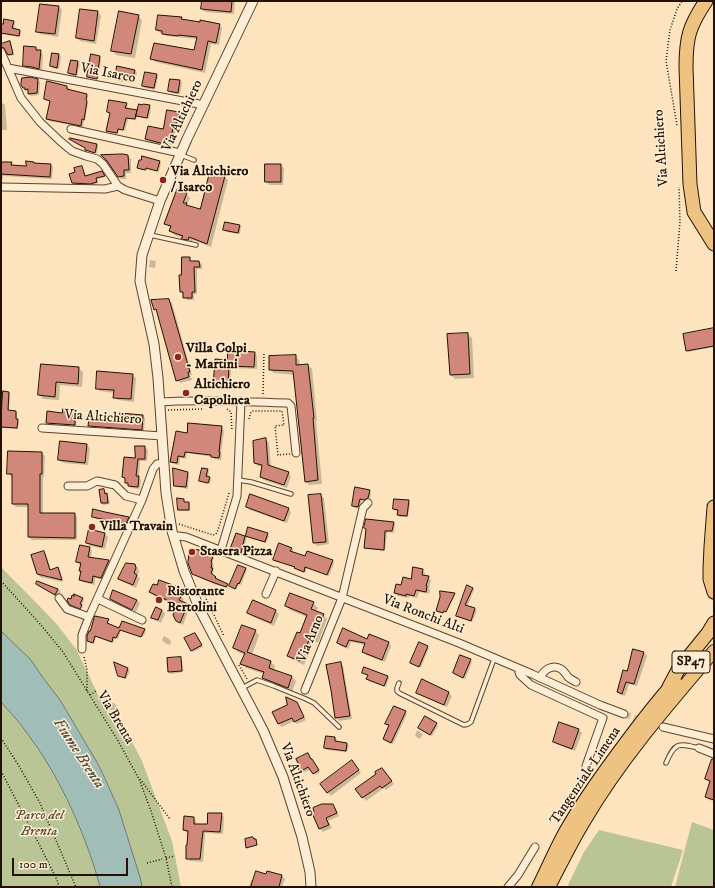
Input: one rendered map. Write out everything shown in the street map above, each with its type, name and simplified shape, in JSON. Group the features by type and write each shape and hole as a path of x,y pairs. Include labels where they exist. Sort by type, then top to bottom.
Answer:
{"highway":[{"path":"706,1 696,15 689,31 686,48 686,67 690,184 694,212 714,244"},
{"path":"714,507 710,569 710,579 714,592"},
{"path":"673,690 678,670 714,623"},
{"name":"SP47","path":"673,690 714,636"},
{"name":"SP47","path":"673,690 714,651"},
{"name":"Tangenziale Limena","path":"538,887 565,832 600,777 633,733 673,690"},
{"name":"Tangenziale Limena","path":"549,887 578,831 608,783 673,690"}],"street":[{"name":"Via Altichiero","path":"253,1 180,154 160,201 142,254 140,280 154,344 166,493 174,538 200,610 244,687 283,777 302,837 312,887"},
{"path":"1,52 21,98 40,122 60,141 72,151 97,159 103,164 118,186 160,201"},
{"name":"Via Isarco","path":"8,68 204,105"},
{"path":"71,129 180,154"},
{"path":"1,187 105,189 118,186"},
{"path":"159,406 182,401 288,403 291,406 296,453"},
{"path":"220,550 237,496 241,401"},
{"name":"Via Altichiero","path":"42,428 162,436"},
{"path":"82,649 82,635 89,617 142,500 154,469 157,464 164,463"},
{"path":"68,486 87,486 97,481 115,485 126,496 142,500"},
{"path":"342,598 364,508 368,503"},
{"name":"Via Ronchi Alti","path":"174,538 178,536 186,537 276,571 420,630 495,658 600,705 624,714"},
{"path":"266,594 276,571"},
{"path":"59,598 67,609 89,617"},
{"name":"Via Arno","path":"305,690 342,598"},
{"path":"98,599 142,620"},
{"path":"540,678 547,669 557,667 563,670 570,679 576,682"},
{"path":"520,669 520,675 531,685 603,718 586,766"},
{"path":"663,727 714,739"},
{"path":"699,748 714,754"},
{"path":"508,887 518,875 535,846"}],"lane":[{"path":"180,154 194,160"},
{"path":"149,235 196,245"},
{"path":"238,480 251,482 290,494"},
{"path":"399,683 397,688 399,694 464,725 468,724 471,722 495,658"},
{"path":"244,687 257,680 306,699 314,703 340,727"},
{"path":"666,763 671,752 676,746 685,745 699,748"}],"path":[{"name":"Via Altichiero","path":"678,128 666,60 670,30 677,9 682,1"},
{"name":"Via Altichiero","path":"676,272 680,222 679,183"},
{"path":"263,396 264,352"},
{"path":"159,406 205,409"},
{"path":"223,409 228,409 231,412 232,432"},
{"path":"249,419 253,411 282,411 284,425 275,426 278,455 296,453"},
{"path":"179,524 213,535 216,534 229,492"},
{"name":"Via Brenta","path":"1,581 63,652 117,739 138,777 152,811 166,858 172,887"},
{"path":"201,588 226,641"},
{"path":"82,649 87,670 87,690"},
{"path":"239,664 247,678 244,687"},
{"path":"90,695 96,691"},
{"path":"1,738 40,803 76,887"},
{"path":"1,771 40,846 59,887"},
{"path":"138,777 170,819"},
{"path":"166,858 174,856"},
{"path":"147,863 162,859"}],"green space":[{"path":"1,567 55,622 76,649 105,709 114,713 129,736 142,761 172,841 181,887 142,887 119,810 98,764 60,700 31,660 1,631"},
{"name":"Parco del Brenta","path":"1,702 17,720 39,750 58,781 75,816 89,852 100,887 1,887"},
{"path":"692,822 714,830 714,887 675,887"},
{"path":"599,830 683,850 671,887 571,887 568,885 584,852"}],"water":[{"name":"Fiume Brenta","path":"1,631 31,660 60,700 98,764 119,810 142,887 100,887 89,852 75,816 58,781 39,750 17,720 1,702"}],"building":[{"path":"202,1 232,1 231,12 201,9"},
{"path":"40,4 59,6 55,34 36,32"},
{"path":"80,9 98,11 94,41 76,38"},
{"path":"119,11 139,15 131,54 111,51"},
{"path":"158,15 182,17 181,19 200,22 200,20 220,24 216,43 208,41 202,70 150,59 154,43 194,50 197,37 162,34 162,31 156,30"},
{"path":"4,19 14,21 12,28 20,30 19,36 1,33 1,24 3,24"},
{"path":"10,41 13,54 8,55 4,48 1,47 1,44"},
{"path":"24,46 36,47 36,50 41,50 39,69 23,66"},
{"path":"52,53 59,54 57,68 50,66"},
{"path":"91,54 100,56 97,79 87,77"},
{"path":"71,60 78,61 76,75 68,73"},
{"path":"117,66 135,70 132,81 115,79"},
{"path":"145,72 157,74 154,88 142,86"},
{"path":"31,77 38,79 37,93 28,94 28,89 25,90 25,88 21,85 22,78"},
{"path":"170,79 180,80 178,93 168,91"},
{"path":"47,81 67,86 67,89 87,94 84,120 82,119 81,126 46,119 50,101 44,99"},
{"path":"109,100 127,103 125,108 137,110 135,119 126,118 123,130 118,129 117,133 106,131 110,113 107,112"},
{"path":"139,104 150,105 147,118 136,116"},
{"path":"167,110 179,112 168,145 145,139 148,126 163,129"},
{"path":"69,139 97,144 95,153 85,150 85,148"},
{"path":"101,155 128,155 129,170 124,170 124,176 118,177"},
{"path":"142,156 160,161 157,171 146,168 145,170 137,168 139,160 141,160"},
{"path":"26,161 51,164 50,177 1,174 1,162 12,162 11,165 26,166"},
{"path":"265,164 281,164 281,182 265,182"},
{"path":"82,166 85,176 102,171 105,176 96,178 97,182 90,184 72,183 69,174 75,172 74,168"},
{"path":"210,172 225,176 207,244 189,237 188,240 181,239 183,236 169,231 171,226 164,224 177,189 187,193 183,203 187,203 186,205 200,209"},
{"path":"225,222 240,225 238,233 223,230"},
{"path":"182,257 190,257 190,261 199,261 200,267 194,267 195,292 192,292 192,298 183,298 183,292 180,292 179,275 181,275"},
{"path":"169,299 190,372 188,372 189,377 176,381 156,309 154,310 151,300"},
{"path":"714,328 714,346 686,351 683,334"},
{"path":"468,333 470,374 450,375 447,334"},
{"path":"228,350 255,352 254,367 229,366 228,388 213,387 215,359 227,360"},
{"path":"296,355 296,365 308,364 314,418 318,480 305,482 293,371 269,370 269,356"},
{"path":"41,364 79,367 78,384 56,382 55,397 38,395"},
{"path":"97,371 133,374 131,399 113,398 114,390 96,389"},
{"path":"3,391 9,392 8,410 16,411 16,419 18,419 17,428 1,427"},
{"path":"63,409 74,410 75,425 46,423 47,411 62,413"},
{"path":"120,413 143,415 142,430 88,426 89,418 120,420"},
{"path":"188,423 222,426 219,458 211,457 211,455 185,452 184,457 178,456 177,463 170,462 176,431 187,433"},
{"path":"266,438 268,465 289,472 284,485 260,477 262,465 254,463 253,441"},
{"path":"60,441 87,444 85,463 58,460"},
{"path":"135,446 145,446 145,459 138,459 136,476 139,476 138,487 128,486 128,483 125,483 125,478 122,477 124,457 135,458"},
{"path":"8,451 42,452 42,474 40,474 40,513 75,513 75,538 28,537 28,504 12,504 12,474 7,474"},
{"path":"173,468 188,472 186,487 174,486"},
{"path":"202,468 208,469 206,476 210,477 208,483 199,481"},
{"path":"355,487 370,490 368,498 364,500 360,499 358,507 352,506"},
{"path":"104,489 105,494 107,493 108,503 101,503 99,490"},
{"path":"250,494 289,508 284,521 246,507"},
{"path":"321,494 326,542 313,543 308,495"},
{"path":"177,498 184,499 184,502 189,502 189,510 178,510"},
{"path":"394,499 409,500 407,516 397,515 398,510 393,509"},
{"path":"93,509 129,517 126,524 92,517"},
{"path":"366,519 394,522 392,531 385,531 384,550 364,548 366,529 364,528"},
{"path":"248,527 268,533 265,542 245,536"},
{"path":"89,529 105,533 102,547 86,543"},
{"path":"236,533 245,536 241,553 230,549"},
{"path":"279,543 292,548 290,551 305,556 307,551 333,560 327,575 305,567 304,572 294,568 295,567 273,560"},
{"path":"80,545 90,547 88,557 109,560 101,578 93,576 92,583 79,580 81,563 76,562"},
{"path":"190,549 200,550 213,556 211,568 213,568 211,573 216,577 215,578 228,584 226,587 192,574 188,563"},
{"path":"44,551 50,570 58,567 62,580 37,574 31,555"},
{"path":"126,563 135,564 136,568 134,573 137,575 133,585 118,579"},
{"path":"238,565 246,568 239,584 238,583 235,589 229,586"},
{"path":"413,567 423,569 422,575 429,576 426,592 416,590 414,596 394,593 396,584 401,585 403,577 411,579"},
{"path":"159,580 178,587 175,593 182,595 179,600 188,604 180,623 176,621 173,615 176,608 171,606 173,603 149,592 153,584 157,585"},
{"path":"37,581 58,589 55,595 36,584"},
{"path":"467,585 473,588 465,605 475,608 471,621 456,616"},
{"path":"113,590 137,600 132,610 110,599"},
{"path":"440,591 455,593 446,612 444,611 443,613 436,611"},
{"path":"290,593 314,602 311,609 324,614 313,639 310,638 300,661 287,656 297,632 300,633 307,615 285,606"},
{"path":"74,594 83,598 80,604 82,605 80,609 70,605 67,601 68,598 71,599 72,595 74,596"},
{"path":"253,600 276,610 271,623 247,613"},
{"path":"156,607 162,610 158,620 151,618"},
{"path":"95,616 109,619 107,623 119,628 122,621 145,629 141,637 120,630 116,638 113,637 112,642 95,636 93,643 87,641 87,636"},
{"path":"242,625 256,630 247,652 271,661 269,668 292,676 288,688 262,678 264,672 240,664 245,653 233,648"},
{"path":"343,628 367,639 369,634 389,642 382,660 362,652 365,643 349,640 346,647 337,643"},
{"path":"195,633 202,645 191,651 184,638"},
{"path":"419,642 428,646 419,667 410,663"},
{"path":"633,649 644,652 634,684 626,682 622,694 617,692 623,670 627,671"},
{"path":"460,655 471,659 463,678 453,673"},
{"path":"181,657 182,671 168,672 167,658"},
{"path":"114,662 128,668 125,678 118,676"},
{"path":"341,662 350,716 335,718 326,665"},
{"path":"364,667 388,676 384,686 366,679 368,675 362,673"},
{"path":"422,679 449,692 444,705 416,693"},
{"path":"286,697 297,702 304,717 294,722 292,718 278,724 272,712 287,705"},
{"path":"394,706 406,711 391,743 383,739 389,725 385,724"},
{"path":"425,716 437,723 430,735 418,728"},
{"path":"559,722 579,729 572,749 553,742"},
{"path":"326,736 335,737 335,741 347,743 346,751 324,748"},
{"path":"308,753 319,770 313,774 308,767 300,772 297,766 299,765 296,759"},
{"path":"712,759 714,759 714,800 705,797 710,781 705,779"},
{"path":"352,760 359,770 327,793 320,784"},
{"path":"382,768 392,781 382,788 380,786 362,798 355,789"},
{"path":"322,804 333,804 337,813 326,818 329,825 319,829 312,813 314,812 313,808"},
{"path":"208,813 222,813 220,832 203,831 200,859 186,859 188,831 183,830 184,816 194,817 194,824 207,824"},
{"path":"253,837 256,839 257,845 246,848 245,839"},
{"path":"256,871 266,874 267,871 282,875 279,887 251,887"}],"tunnel":[{"path":"624,714 644,722"}],"place":[{"name":"Via Altichiero / Isarco","path":"163,180"},
{"name":"Villa Colpi - Martini","path":"178,357"},
{"name":"Altichiero Capolinea","path":"186,393"},
{"name":"Villa Travain","path":"92,527"},
{"name":"Stasera Pizza","path":"192,552"},
{"name":"Ristorante Bertolini","path":"159,600"}]}
